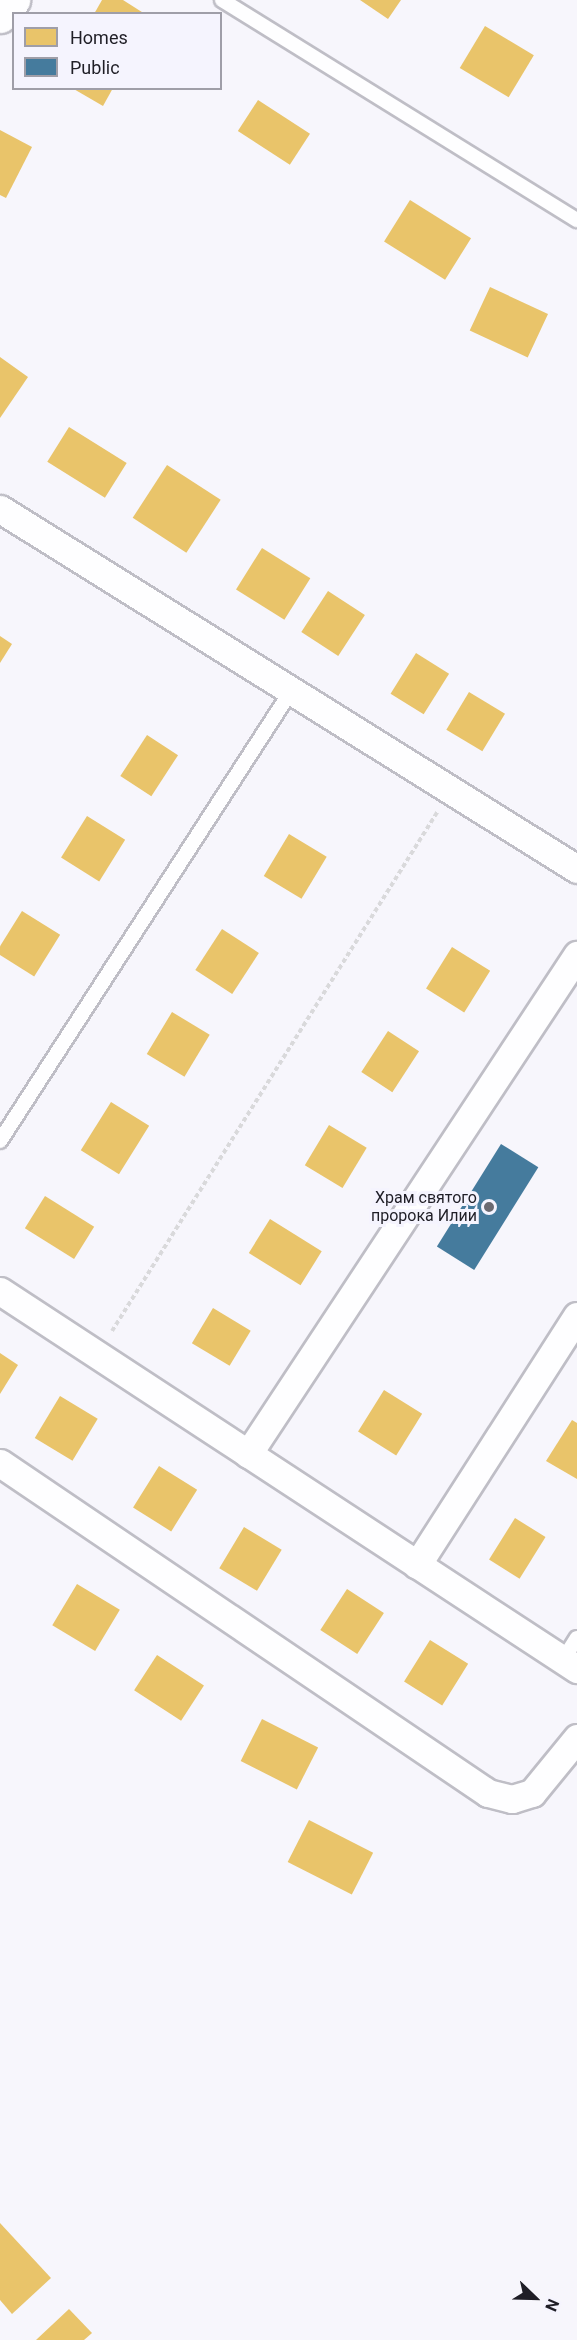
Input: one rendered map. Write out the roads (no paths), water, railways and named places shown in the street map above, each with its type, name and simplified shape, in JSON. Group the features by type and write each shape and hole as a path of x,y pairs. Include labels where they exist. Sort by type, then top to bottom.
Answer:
{"street":[{"path":"0,16 13,0"},
{"path":"0,509 577,869"},
{"path":"248,1454 577,954"},
{"path":"0,1291 417,1564 572,1656"},
{"path":"417,1564 577,1316"},
{"path":"0,1463 488,1793 512,1799 532,1793 577,1738"}],"lane":[{"path":"222,0 577,220"},
{"path":"0,1141 291,691"}],"place":[{"name":"Храм святого пророка Илии","path":"489,1207"}]}
